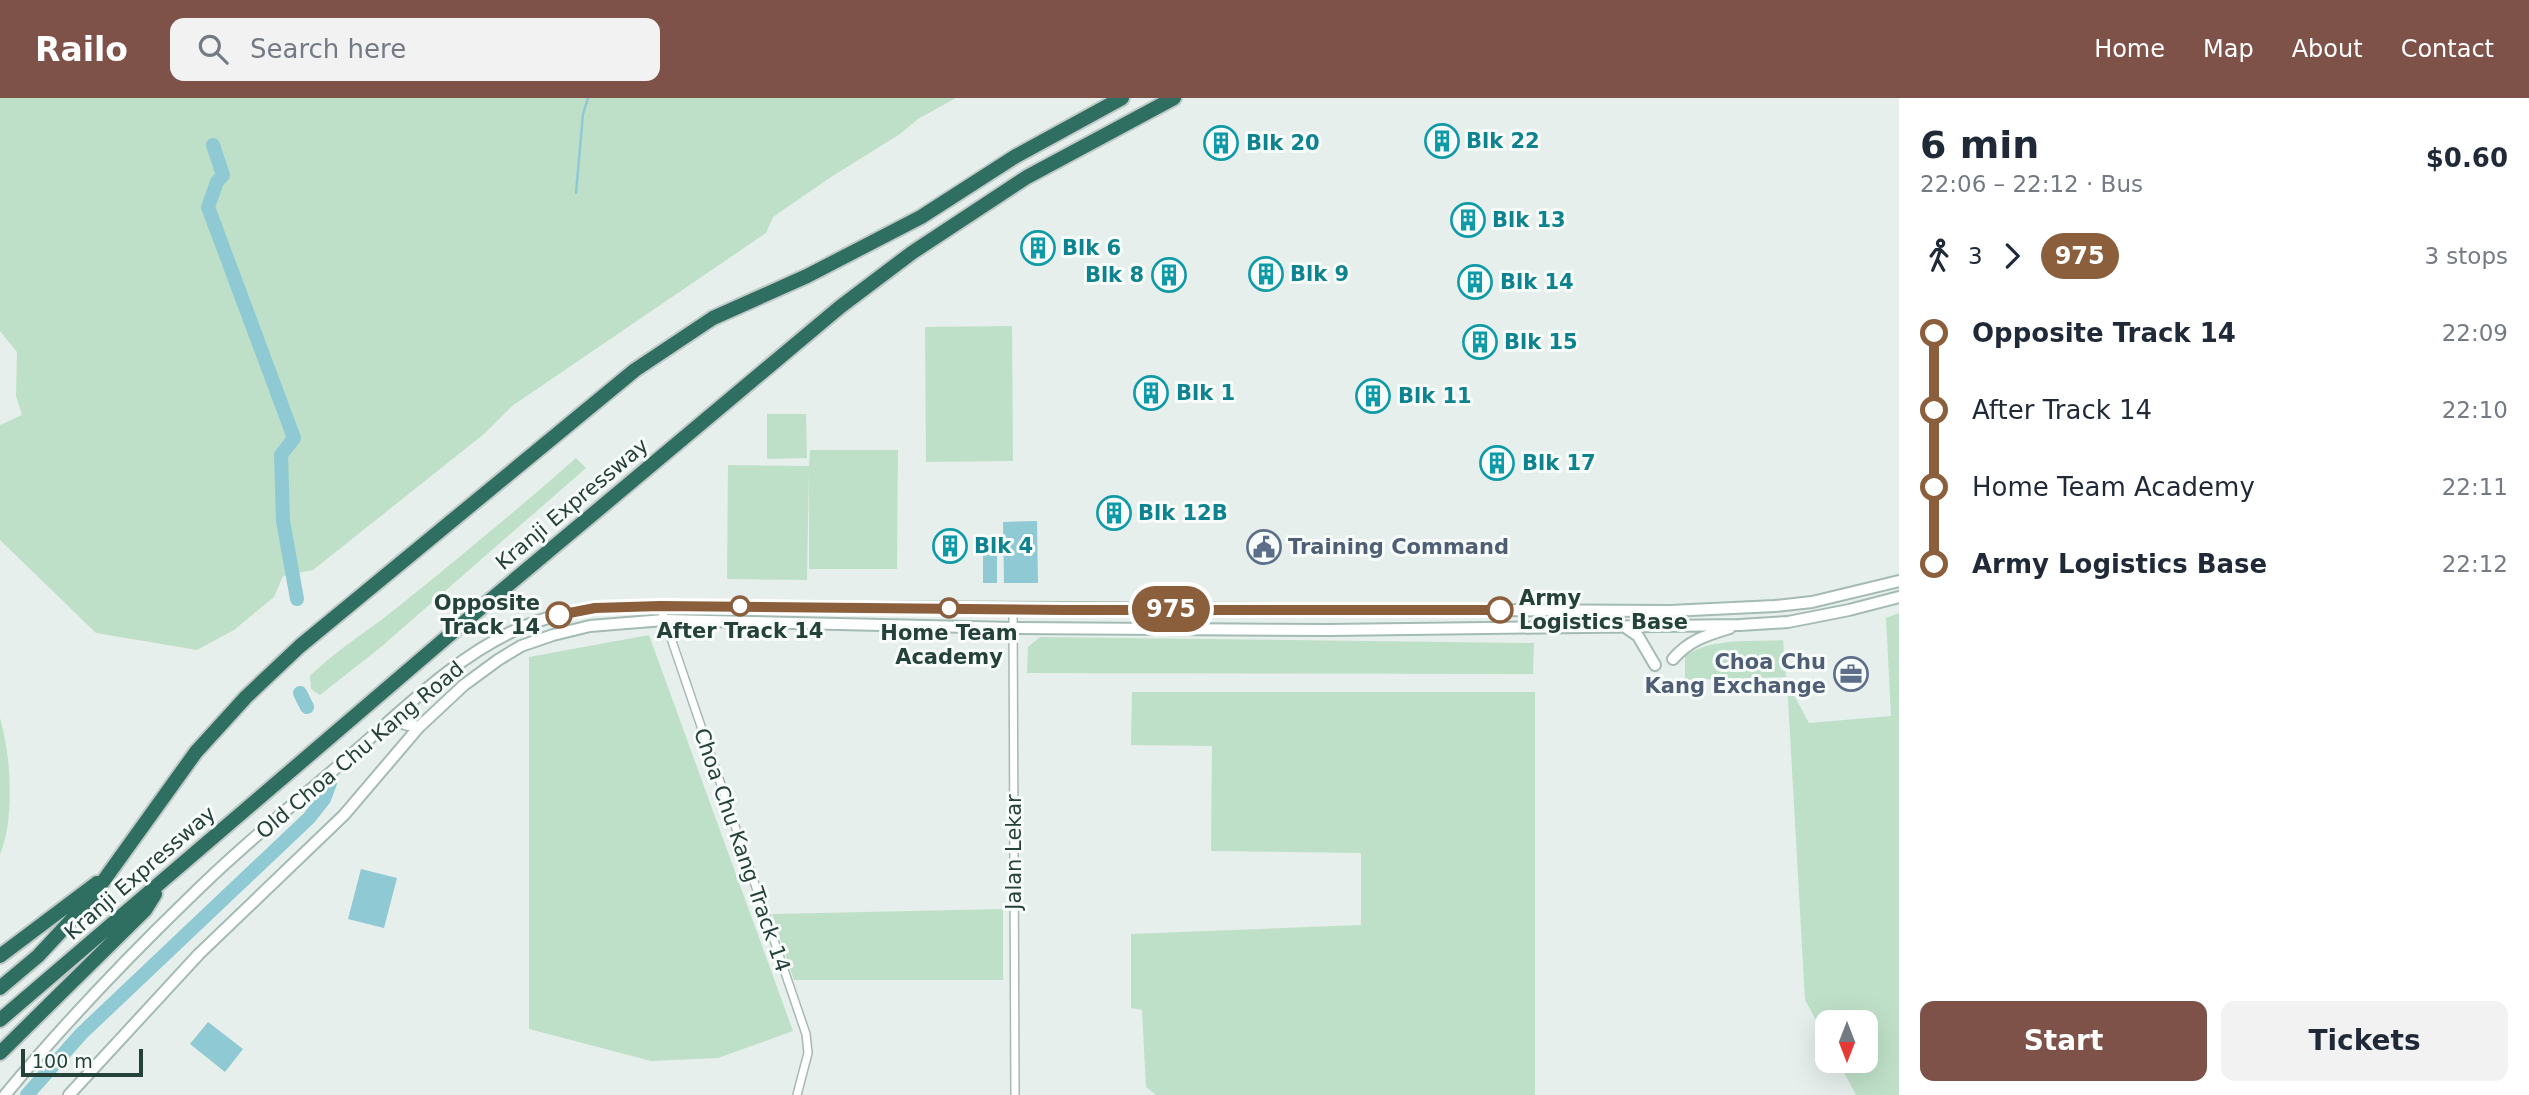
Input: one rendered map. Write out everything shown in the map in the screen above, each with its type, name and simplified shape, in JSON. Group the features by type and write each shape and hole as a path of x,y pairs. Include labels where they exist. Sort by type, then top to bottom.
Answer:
{"highway":[{"name":"Kranji Expressway","path":"0,988 38,956 89,901 196,752 246,697 300,646 635,370 713,318 807,276 921,217 1016,156 1122,98"},
{"name":"Kranji Expressway","path":"0,1020 482,607 840,307 913,252 1027,177 1174,98"},
{"path":"0,956 109,874"},
{"path":"0,1053 150,905 158,886"}],"main road":[{"name":"Old Choa Chu Kang Road","path":"5,1095 51,1040 190,896 400,713 466,660 519,628 553,616 595,608 660,606 1658,611 1776,607 1824,600 1899,581"},
{"name":"Old Choa Chu Kang Road","path":"69,1095 199,954 344,815 419,727 464,685 521,646 590,626 664,620 1013,628 1329,630 1740,625 1788,622 1899,597"},
{"path":"1317,610 1327,620 1329,630"},
{"path":"1673,659 1683,647 1701,637 1740,625"},
{"path":"1624,627 1638,636 1655,665"},
{"path":"400,713 405,724 419,727"}],"street":[{"name":"Choa Chu Kang Track 14","path":"660,606 806,1034 808,1054 797,1095"},
{"name":"Jalan Lekar","path":"1013,609 1015,1095"}],"green space":[{"path":"0,98 956,98 918,119 900,134 773,217 766,233 512,406 484,434 313,570 283,576 274,597 234,630 197,650 96,633 0,540 0,425 22,415 16,396 17,352 0,331"},
{"path":"1012,326 1013,461 926,462 925,327"},
{"path":"767,414 806,414 807,458 767,459"},
{"path":"810,450 898,450 897,569 809,569 809,472 807,580 727,579 728,465 809,466"},
{"path":"576,458 586,468 381,647 320,695 311,689 310,676 320,666 444,570"},
{"path":"1899,613 1899,1095 1856,1095 1844,1073 1878,1073 1878,1010 1815,1010 1815,1018 1805,1000 1787,682 1809,723 1891,716 1886,618"},
{"path":"649,635 793,1031 718,1058 651,1061 529,1029 529,657"},
{"path":"1040,637 1534,643 1533,674 1027,673 1028,647"},
{"path":"1783,640 1786,677 1685,680 1685,656 1696,650 1719,643"},
{"path":"1132,692 1535,692 1535,1095 1156,1095 1146,1087 1142,1010 1131,1008 1131,934 1361,925 1361,853 1211,851 1212,746 1131,745"},
{"path":"0,718 7,750 10,787 8,823 0,854"},
{"path":"1003,909 1003,980 794,980 772,914"}],"water":[{"path":"1037,521 1038,583 1004,583 1003,522"},
{"path":"997,542 997,583 983,583 983,543"},
{"path":"361,869 397,878 384,928 348,919"},
{"path":"208,1022 243,1049 225,1072 190,1044"}],"waterway":[{"path":"576,193 583,114 588,98"},
{"path":"213,145 223,175 217,182 208,207 294,438 281,455 283,521 297,599"},
{"path":"300,693 307,707"},
{"path":"27,1095 81,1034 309,818 324,799 330,783"}],"bus line":[{"name":"975","path":"559,615 595,608 633,606 1500,610"}],"place":[{"name":"Blk 22","path":"1442,141"},
{"name":"Blk 20","path":"1221,143"},
{"name":"Blk 13","path":"1468,220"},
{"name":"Blk 6","path":"1038,248"},
{"name":"Blk 9","path":"1266,274"},
{"name":"Blk 8","path":"1169,275"},
{"name":"Blk 14","path":"1475,282"},
{"name":"Blk 15","path":"1480,342"},
{"name":"Blk 1","path":"1151,393"},
{"name":"Blk 11","path":"1373,396"},
{"name":"Blk 17","path":"1497,463"},
{"name":"Blk 12B","path":"1114,513"},
{"name":"Blk 4","path":"950,546"},
{"name":"Training Command","path":"1264,547"},
{"name":"After Track 14","path":"740,606"},
{"name":"Home Team Academy","path":"949,608"},
{"name":"Army Logistics Base","path":"1500,610"},
{"name":"Opposite Track 14","path":"559,615"},
{"name":"Choa Chu Kang Exchange","path":"1851,674"}]}
